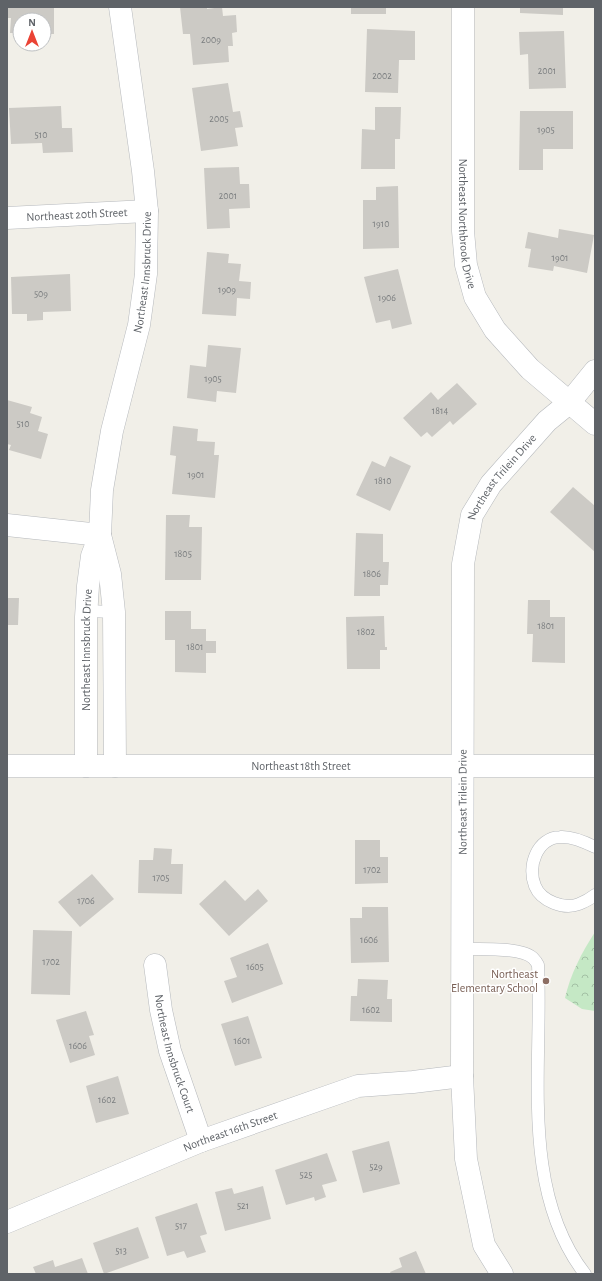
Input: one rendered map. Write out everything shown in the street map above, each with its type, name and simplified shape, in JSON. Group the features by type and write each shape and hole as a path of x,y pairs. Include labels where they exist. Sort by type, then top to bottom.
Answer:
{"street":[{"name":"Northeast Innsbruck Drive","path":"115,766 114,612 110,574 100,535 102,490 112,431 139,325 146,274 147,211 143,171 120,7"},
{"name":"Northeast Northbrook Drive","path":"463,7 463,231 468,272 475,297 495,330 530,369 595,424"},
{"name":"Northeast 20th Street","path":"7,218 147,211"},
{"name":"Northeast Trilein Drive","path":"502,1274 484,1245 466,1159 462,1076 464,766 463,564 472,514 491,484 547,421 569,402 595,371"},
{"path":"7,525 100,535"},
{"name":"Northeast Innsbruck Drive","path":"86,766 88,586 92,556 100,535"},
{"name":"Northeast 18th Street","path":"7,766 595,766"},
{"name":"Northeast Innsbruck Court","path":"155,965 161,1010 170,1051 201,1141"},
{"name":"Northeast 16th Street","path":"7,1222 201,1141 358,1086 413,1082 462,1076"}],"lane":[{"path":"87,611 114,612"},
{"path":"595,847 571,838 560,836 548,840 540,846 534,859 532,873 535,886 543,897 554,903 566,906 578,905 595,895"},
{"path":"463,949 511,950 524,952 533,957 538,965 538,1102 540,1144 545,1183 552,1212 562,1235 575,1261 585,1274"}],"green space":[{"path":"595,932 595,1011 582,1009 565,998 577,964"}],"building":[{"path":"7,7 54,7 54,34 52,34 52,12 12,12 12,33 10,33 11,18 7,18"},
{"path":"180,7 207,7 207,9 222,7 223,16 236,15 237,32 232,33 233,46 228,46 229,62 193,65 190,34 183,34"},
{"path":"351,7 386,7 386,14 351,14"},
{"path":"520,7 563,7 563,15 520,13"},
{"path":"367,29 415,31 415,60 399,60 398,93 365,92"},
{"path":"564,31 566,88 529,89 528,54 520,55 519,32"},
{"path":"228,83 233,112 240,111 243,127 235,128 238,146 201,151 192,88"},
{"path":"61,106 62,128 72,128 73,152 43,153 42,143 11,144 9,108"},
{"path":"375,107 401,107 400,139 395,139 395,169 361,169 362,129 375,130"},
{"path":"520,111 573,111 573,149 543,149 543,170 519,170"},
{"path":"239,167 240,184 249,184 250,208 229,209 230,228 207,229 204,168"},
{"path":"398,186 399,248 363,249 363,200 376,200 376,187"},
{"path":"559,229 594,235 587,273 554,266 553,271 528,267 531,249 525,248 528,232 558,238"},
{"path":"207,252 229,254 228,263 241,264 239,281 251,282 250,299 237,298 236,316 202,314"},
{"path":"398,269 412,324 392,329 390,320 376,323 364,277"},
{"path":"70,274 71,311 43,312 43,320 27,321 27,314 12,314 11,277"},
{"path":"208,345 241,348 236,393 217,391 216,402 187,398 190,365 206,367"},
{"path":"457,383 477,404 453,425 450,421 432,437 427,432 421,437 403,418 431,392 438,400"},
{"path":"7,400 32,407 30,413 42,417 38,431 48,434 41,459 9,450 11,445 7,444"},
{"path":"173,426 198,429 197,441 215,442 214,455 219,455 215,498 172,494 176,456 170,455"},
{"path":"390,456 411,466 390,511 356,495 372,461 385,467"},
{"path":"573,487 595,506 595,552 550,512"},
{"path":"166,515 190,515 189,527 202,527 201,580 165,580"},
{"path":"356,533 383,534 383,562 389,562 388,585 380,585 380,596 354,596"},
{"path":"7,598 19,598 18,625 7,625"},
{"path":"528,600 550,600 550,617 565,617 565,663 532,662 533,634 527,634"},
{"path":"165,611 191,611 191,629 206,629 206,641 216,641 216,653 206,653 206,673 175,672 175,640 165,640"},
{"path":"384,616 385,647 387,647 387,650 380,650 380,669 347,669 346,617"},
{"path":"355,840 380,840 380,857 388,857 388,883 355,884"},
{"path":"154,848 172,849 171,864 183,864 182,894 138,893 139,860 153,860"},
{"path":"92,874 114,899 80,927 58,902"},
{"path":"225,880 245,901 258,889 268,901 229,936 199,904"},
{"path":"362,907 388,907 389,962 351,963 350,918 362,918"},
{"path":"33,930 72,931 70,995 31,994"},
{"path":"268,943 283,984 232,1003 224,981 237,977 230,958"},
{"path":"358,979 388,980 387,999 392,999 392,1022 350,1021 351,996 357,996"},
{"path":"86,1011 94,1035 89,1036 95,1055 70,1063 56,1020"},
{"path":"248,1016 262,1058 235,1066 221,1024"},
{"path":"118,1076 129,1114 96,1123 86,1086"},
{"path":"389,1141 400,1184 363,1193 352,1151"},
{"path":"327,1153 337,1181 322,1185 326,1197 315,1201 314,1197 286,1205 275,1170"},
{"path":"263,1186 271,1219 225,1231 215,1192 232,1188 234,1194"},
{"path":"197,1203 207,1234 200,1236 206,1252 187,1258 184,1251 167,1256 155,1217"},
{"path":"138,1227 149,1258 104,1274 93,1243"},
{"path":"416,1251 426,1274 391,1274 390,1272 402,1267 399,1258"},
{"path":"82,1258 88,1274 36,1274 33,1267 53,1260 55,1267"}],"place":[{"name":"Northeast Elementary School","path":"546,981"}]}
